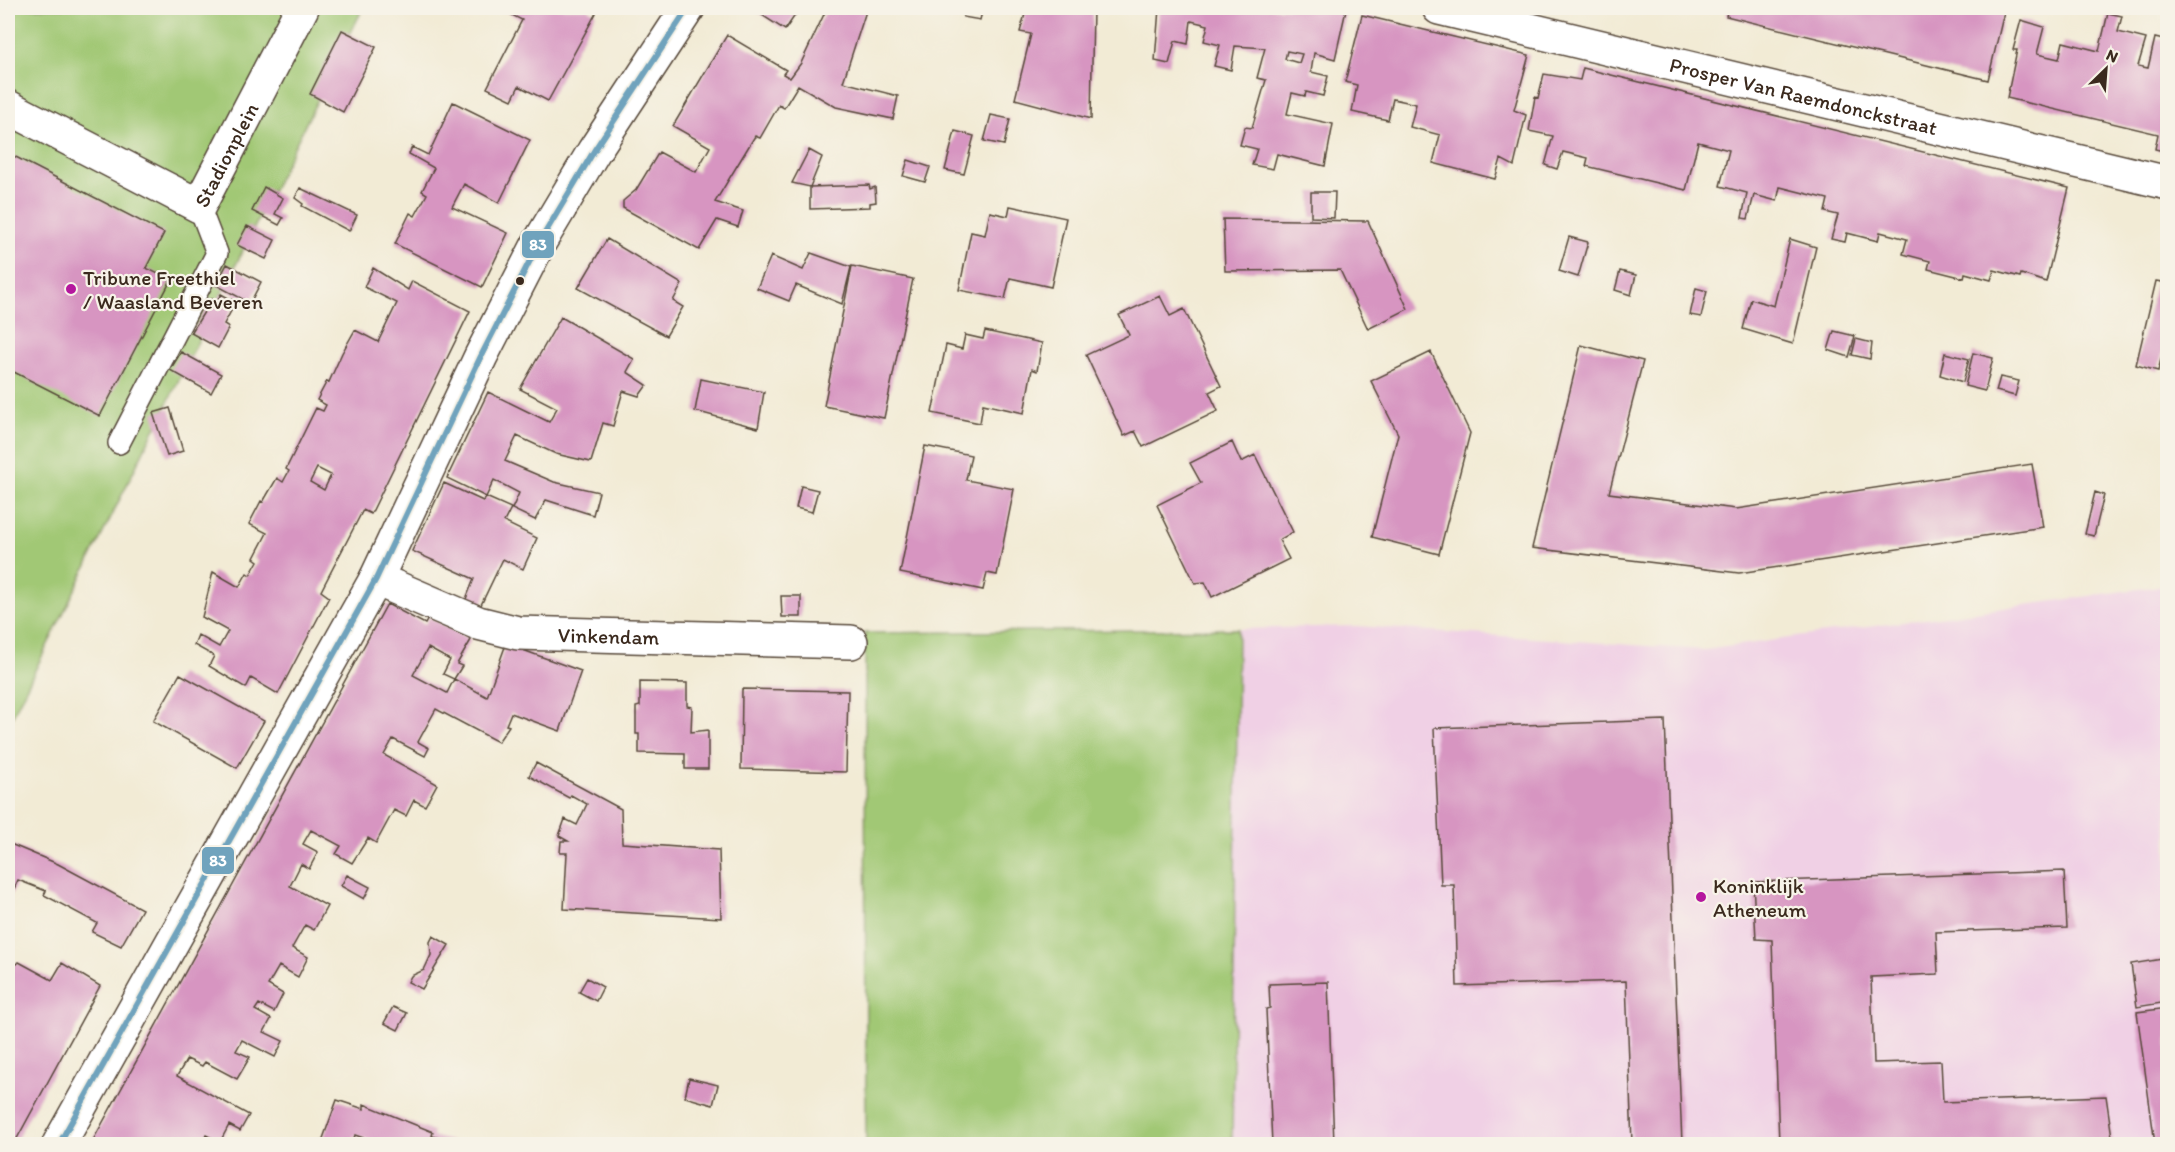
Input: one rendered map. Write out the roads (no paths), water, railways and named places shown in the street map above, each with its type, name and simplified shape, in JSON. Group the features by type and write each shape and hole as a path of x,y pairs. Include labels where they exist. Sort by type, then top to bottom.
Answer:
{"street":[{"name":"Stadionplein","path":"8,107 199,206 302,8"},
{"path":"58,1144 376,579 481,356 539,243 594,151 688,8"},
{"name":"Prosper Van Raemdonckstraat","path":"1439,8 2168,183"},
{"name":"Vinkendam","path":"376,579 478,623 518,633 851,642"}],"lane":[{"path":"119,443 217,253 199,206"}],"place":[{"name":"Tribune Freethiel / Waasland Beveren","path":"71,289"},
{"name":"Koninklijk Atheneum","path":"1701,897"}]}
